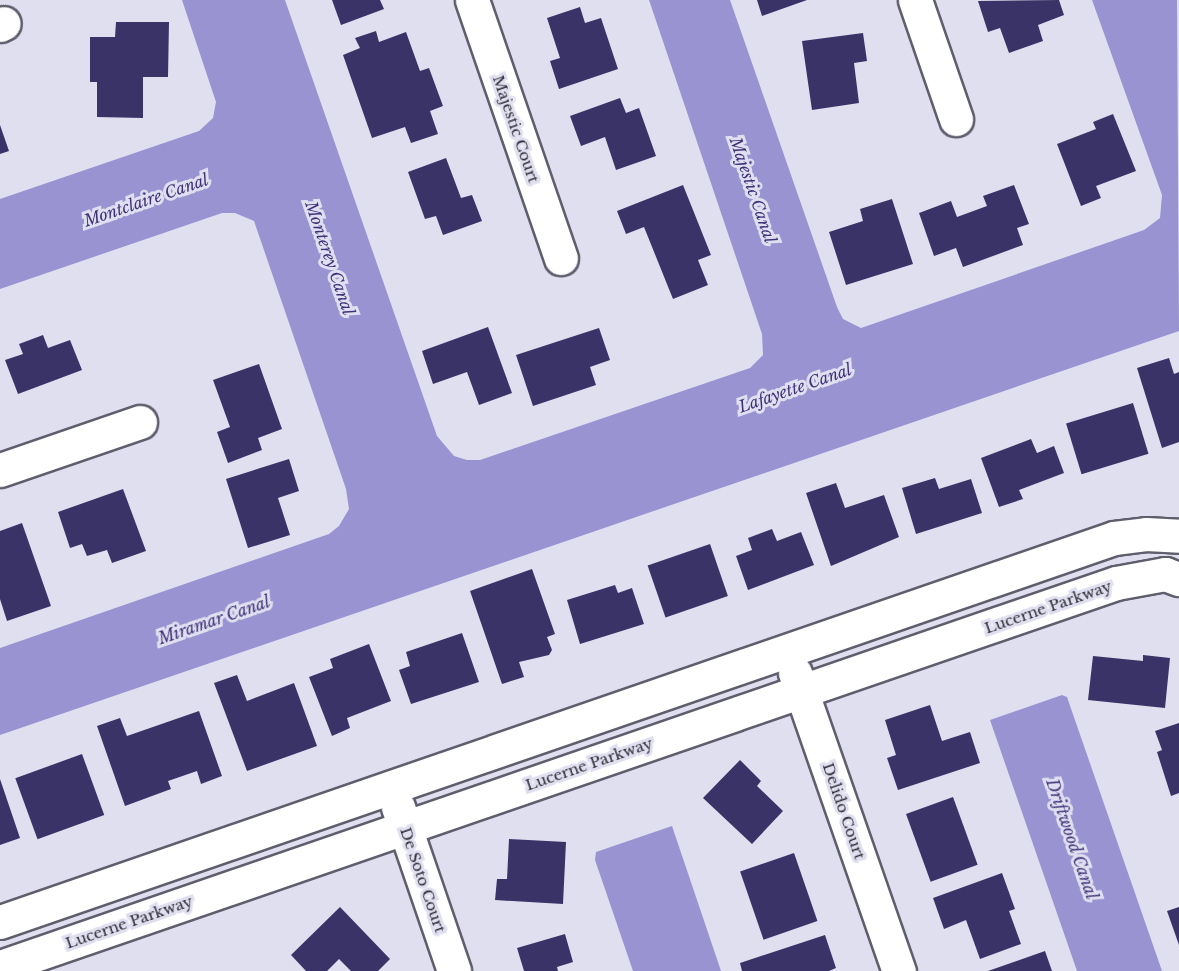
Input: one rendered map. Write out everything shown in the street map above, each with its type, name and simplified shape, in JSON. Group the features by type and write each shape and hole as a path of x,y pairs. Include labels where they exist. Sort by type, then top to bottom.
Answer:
{"street":[{"name":"Majestic Court","path":"472,0 561,258"},
{"path":"915,0 956,119"},
{"path":"0,470 140,422"},
{"path":"0,922 392,789 1114,538 1146,534 1179,536"},
{"name":"Lucerne Parkway","path":"4,961 803,692 1116,583 1165,574 1179,579"},
{"name":"Delido Court","path":"787,651 900,971"},
{"name":"De Soto Court","path":"392,789 454,971"}],"water":[{"path":"182,0 285,0 437,436 454,456 467,460 480,460 750,368 763,355 762,334 649,0 730,0 837,307 843,319 861,328 1144,230 1160,218 1162,195 1092,0 1177,0 1179,331 0,735 0,648 329,534 339,526 349,509 346,489 254,221 235,213 222,213 0,289 0,199 199,131 213,118 216,102"},
{"name":"Driftwood Canal","path":"1062,695 1067,697 1162,971 1077,971 990,720"},
{"path":"672,826 721,971 633,971 595,860 596,852"}],"building":[{"path":"332,0 380,0 384,9 341,25"},
{"path":"757,0 807,0 762,16"},
{"path":"1059,0 1064,15 1038,25 1043,41 1009,53 1000,28 988,32 978,1"},
{"path":"580,7 585,23 601,18 618,69 559,89 550,61 560,58 547,18"},
{"path":"116,22 169,22 168,77 143,77 143,118 97,117 97,82 90,82 90,37 115,37"},
{"path":"376,31 379,42 406,32 420,71 429,68 443,106 430,111 438,134 411,143 405,127 372,138 343,55 360,48 355,38"},
{"path":"863,33 867,61 854,63 859,103 812,110 802,41"},
{"path":"620,98 626,113 639,108 656,156 616,170 605,137 581,146 570,116"},
{"path":"1113,114 1136,171 1096,186 1101,198 1081,206 1057,144 1096,129 1093,122"},
{"path":"0,125 9,151 0,154"},
{"path":"446,158 461,198 472,195 482,221 443,235 436,216 425,219 408,172"},
{"path":"683,185 711,255 698,260 708,285 673,299 644,227 626,234 617,211"},
{"path":"1014,185 1029,224 1017,228 1023,245 963,267 956,248 934,256 919,213 951,201 957,217 987,206 983,196"},
{"path":"892,199 913,264 846,285 829,232 863,221 860,209"},
{"path":"488,327 512,393 479,405 467,372 433,384 422,351"},
{"path":"599,328 610,360 590,367 596,385 533,406 516,355"},
{"path":"43,335 48,348 70,340 82,370 18,394 5,360 23,354 19,344"},
{"path":"1169,358 1174,374 1179,372 1179,442 1162,448 1137,368"},
{"path":"259,364 282,429 258,438 262,450 228,463 217,432 230,427 213,380"},
{"path":"1133,403 1148,454 1082,474 1066,423"},
{"path":"1031,439 1037,453 1054,446 1064,473 1019,490 1023,499 999,507 981,458"},
{"path":"289,459 299,491 278,498 290,535 248,548 226,479"},
{"path":"935,478 939,489 971,479 982,513 916,534 902,488"},
{"path":"836,483 845,508 884,495 899,537 831,566 806,493"},
{"path":"123,489 146,551 112,563 107,550 87,556 82,544 70,548 58,512"},
{"path":"22,523 51,606 7,621 0,599 0,531"},
{"path":"772,529 777,541 801,532 814,565 748,590 736,556 752,550 748,538"},
{"path":"710,544 728,596 666,617 648,565"},
{"path":"532,569 555,634 547,637 552,650 549,655 519,662 524,677 502,684 470,591"},
{"path":"615,585 618,593 632,588 644,624 580,644 567,600"},
{"path":"462,633 479,682 411,704 399,670 410,666 406,652"},
{"path":"369,644 391,701 347,718 350,728 332,736 309,677 333,668 330,659"},
{"path":"1143,655 1170,658 1165,708 1088,700 1093,656 1143,661"},
{"path":"237,675 247,701 294,683 317,746 247,771 214,683"},
{"path":"930,705 942,741 970,732 980,763 898,790 887,758 896,755 885,720"},
{"path":"199,711 222,776 201,784 197,771 168,781 171,789 125,806 97,726 120,718 127,736"},
{"path":"1179,723 1179,793 1171,796 1157,752 1162,750 1155,731"},
{"path":"82,754 104,815 38,839 15,778"},
{"path":"740,760 761,781 757,786 783,811 752,844 703,798"},
{"path":"0,779 20,838 0,845"},
{"path":"953,797 978,865 931,882 906,814"},
{"path":"509,839 566,842 563,904 495,900 497,879 507,879"},
{"path":"794,853 817,921 764,940 740,872"},
{"path":"1002,873 1015,909 1009,911 1021,944 980,959 966,920 944,929 933,898"},
{"path":"340,907 390,959 378,971 351,971 339,959 327,971 306,971 291,955"},
{"path":"1179,907 1179,945 1167,911"},
{"path":"565,934 573,962 557,967 558,971 524,971 517,948"},
{"path":"825,935 836,968 829,971 742,971 740,963"},
{"path":"1045,951 1052,971 988,971"}],"water label":[{"name":"Majestic Canal","path":"753,190"},
{"name":"Montclaire Canal","path":"146,200"},
{"name":"Monterey Canal","path":"330,258"},
{"name":"Lafayette Canal","path":"795,388"},
{"name":"Miramar Canal","path":"214,620"}]}
